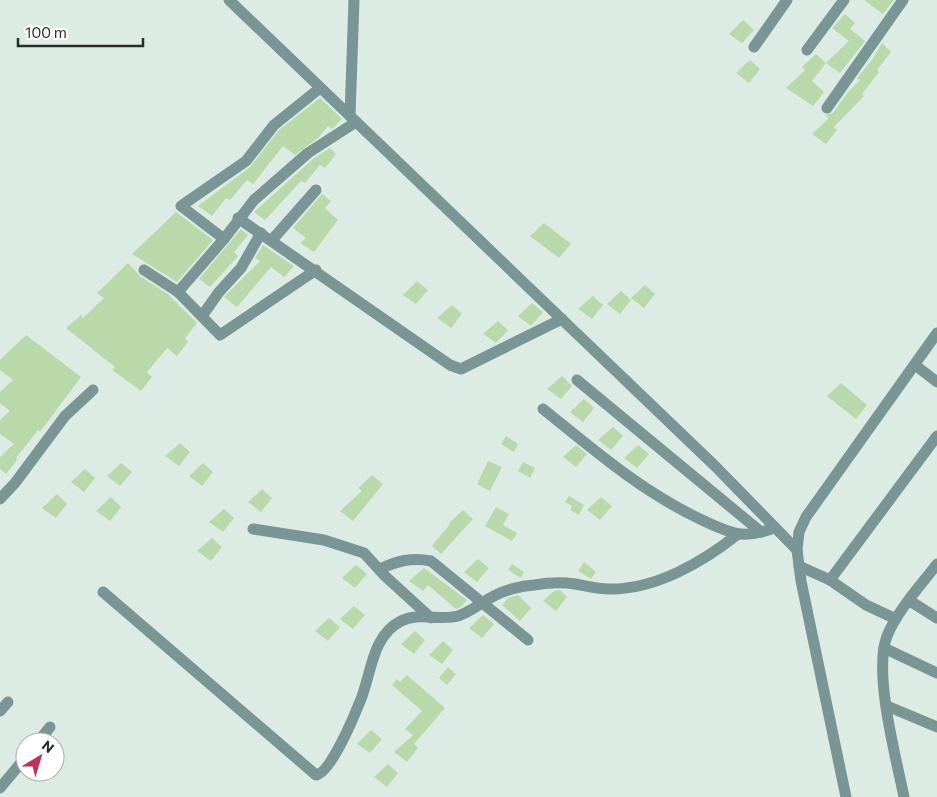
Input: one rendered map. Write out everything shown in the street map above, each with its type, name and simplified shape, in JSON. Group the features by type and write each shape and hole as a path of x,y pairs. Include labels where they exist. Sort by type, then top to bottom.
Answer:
{"street":[{"path":"353,119 354,0"},
{"path":"754,47 786,0"},
{"path":"807,50 844,0"},
{"path":"827,108 904,0"},
{"path":"232,3 715,466 797,550"},
{"path":"224,238 181,206 246,161 274,125 320,88"},
{"path":"178,292 254,200 308,153 353,119"},
{"path":"272,240 316,190"},
{"path":"238,218 460,369 562,319"},
{"path":"202,316 219,292 242,268 261,233"},
{"path":"144,270 178,292 220,335 316,270"},
{"path":"846,797 820,680 799,566 797,550 799,532 806,517 937,333"},
{"path":"915,365 937,382"},
{"path":"578,380 761,532"},
{"path":"0,499 15,484 65,416 93,390"},
{"path":"543,409 646,490 693,516 738,534 754,535 774,528"},
{"path":"830,580 937,436"},
{"path":"253,529 324,540 364,553 431,618"},
{"path":"103,592 316,775 324,772 341,744 362,698 374,652 379,642 395,625 404,620 457,616 495,594 534,584 575,584 592,588 626,589 669,575 698,562 738,534"},
{"path":"380,570 394,562 414,558 431,561 528,640"},
{"path":"904,797 887,706 884,648 887,636 896,618 937,564"},
{"path":"799,566 830,580 866,605 896,618"},
{"path":"910,601 937,618"},
{"path":"884,648 937,673"},
{"path":"0,711 8,702"},
{"path":"887,706 937,727"},
{"path":"47,732 50,728"},
{"path":"0,788 15,770"}],"building":[{"path":"864,0 894,0 883,14"},
{"path":"845,14 855,23 850,29 865,41 840,73 826,63 849,41 832,28"},
{"path":"743,20 754,30 742,43 729,34"},
{"path":"882,43 891,52 862,94 864,96 834,127 837,130 826,144 812,134 829,118 825,115 833,113 848,92 860,80 857,78 872,60"},
{"path":"816,54 826,63 812,81 824,92 813,106 786,88 805,70 802,67"},
{"path":"750,60 760,69 749,83 736,73"},
{"path":"320,98 342,119 332,129 328,126 318,138 295,155 283,146 253,184 247,180 230,200 226,198 212,216 198,206 250,167 279,130"},
{"path":"330,148 336,154 325,168 320,165 305,183 301,181 265,220 254,212 313,159"},
{"path":"322,194 331,201 325,208 338,220 314,252 300,243 306,238 293,228"},
{"path":"176,212 213,240 177,282 132,254"},
{"path":"544,223 571,244 559,258 530,236"},
{"path":"241,229 248,235 234,252 238,256 210,287 199,279"},
{"path":"263,245 294,266 284,277 271,267 237,307 224,297 260,261 255,258"},
{"path":"128,263 140,276 169,295 197,323 185,338 188,342 177,356 167,348 147,372 152,377 141,391 112,370 115,367 66,328 81,315 83,318 104,298 97,293"},
{"path":"417,281 428,290 416,304 403,295"},
{"path":"645,285 655,294 644,308 631,298"},
{"path":"621,291 631,300 620,314 607,304"},
{"path":"593,296 603,305 592,319 578,309"},
{"path":"532,303 543,312 531,326 518,316"},
{"path":"452,305 462,314 451,328 437,318"},
{"path":"498,321 508,330 496,343 483,334"},
{"path":"26,335 81,377 40,432 38,430 16,458 17,460 6,474 0,469 0,457 14,444 0,434 0,420 10,411 0,403 0,392 13,380 0,370 0,360"},
{"path":"562,376 572,386 561,399 547,389"},
{"path":"841,383 867,405 856,419 827,396"},
{"path":"584,399 594,408 583,422 570,412"},
{"path":"613,427 623,436 611,450 598,440"},
{"path":"506,436 518,444 514,452 501,444"},
{"path":"180,443 190,452 179,466 165,456"},
{"path":"576,445 587,454 576,467 563,457"},
{"path":"638,445 649,454 637,468 624,458"},
{"path":"488,461 502,467 490,491 477,484"},
{"path":"523,462 535,468 530,478 518,471"},
{"path":"121,463 132,472 120,486 107,476"},
{"path":"203,463 213,472 202,486 189,476"},
{"path":"85,469 95,478 84,492 71,482"},
{"path":"372,475 383,484 353,521 340,511 362,491 358,488"},
{"path":"262,489 272,498 261,512 248,502"},
{"path":"57,494 67,504 56,518 42,508"},
{"path":"569,496 584,505 579,515 570,510 572,506 565,502"},
{"path":"111,497 121,507 110,521 96,511"},
{"path":"601,497 612,506 600,520 587,510"},
{"path":"496,507 509,514 503,525 517,533 512,541 485,526"},
{"path":"224,509 234,518 223,532 209,522"},
{"path":"463,510 473,519 441,554 432,546 449,523"},
{"path":"212,538 222,547 211,561 197,551"},
{"path":"478,559 489,568 477,582 464,572"},
{"path":"584,562 596,572 591,579 578,571"},
{"path":"512,564 524,572 521,578 508,570"},
{"path":"356,565 367,574 355,588 342,578"},
{"path":"424,568 467,600 461,607 456,609 428,585 423,591 409,581"},
{"path":"560,590 567,597 556,611 543,601 554,591"},
{"path":"518,595 531,608 520,621 502,605 508,598"},
{"path":"354,606 365,615 353,629 340,619"},
{"path":"483,615 494,624 482,638 469,628"},
{"path":"329,618 340,627 328,641 315,631"},
{"path":"415,631 425,640 414,654 401,644"},
{"path":"443,641 453,650 442,664 429,655"},
{"path":"448,667 456,674 447,685 439,678"},
{"path":"407,675 445,708 414,744 418,748 407,762 394,752 413,735 405,729 422,711 392,685 397,679 400,682"},
{"path":"371,730 382,739 370,753 357,744"},
{"path":"388,764 398,773 387,787 374,777"}]}
